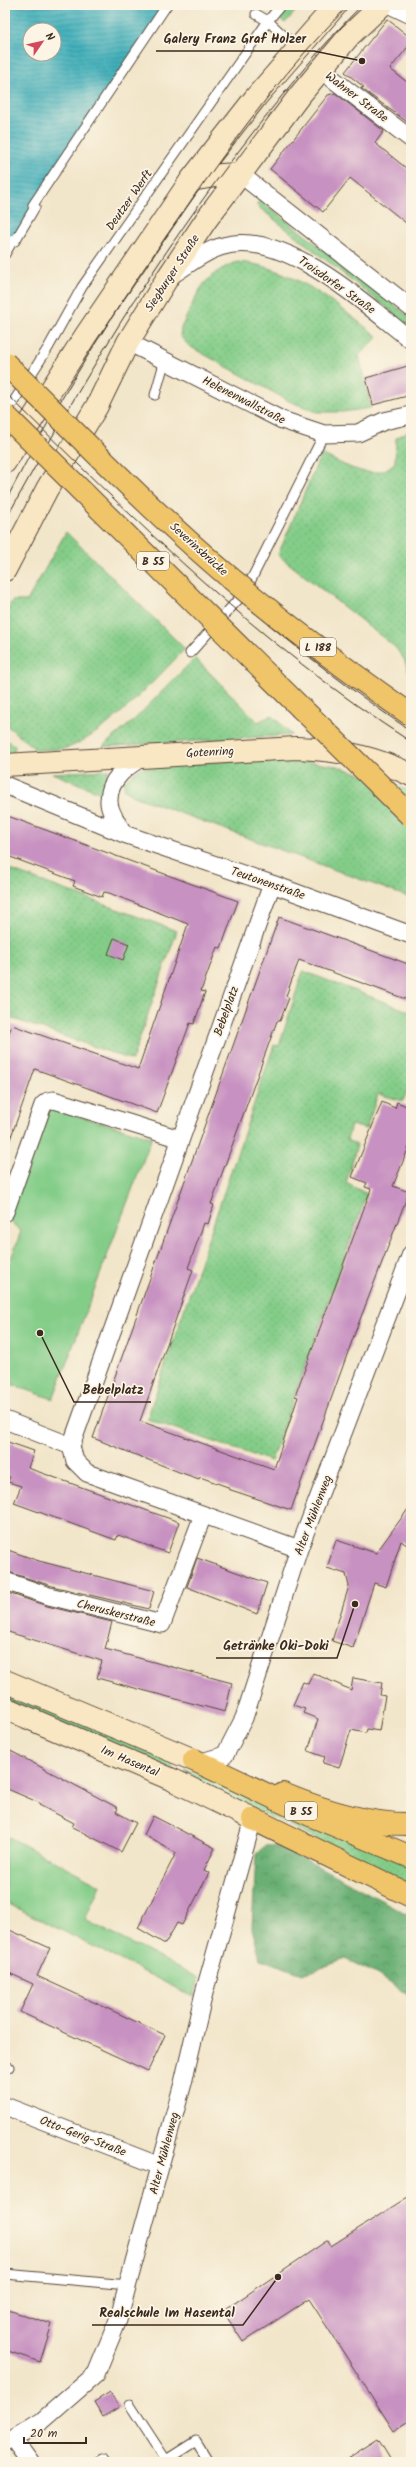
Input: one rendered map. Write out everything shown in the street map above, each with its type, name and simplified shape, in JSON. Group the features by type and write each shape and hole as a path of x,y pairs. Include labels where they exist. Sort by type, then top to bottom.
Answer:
{"main road":[{"path":"5,462 86,335 191,180 297,48 336,5"},
{"name":"Siegburger Straße","path":"5,570 47,489 97,406 128,342 168,277 240,174 321,70 350,36 382,5"},
{"path":"191,180 221,174 240,174"},
{"name":"Severinsbrücke","path":"5,363 135,490 228,576 340,665 411,715"},
{"name":"B 55","path":"5,415 411,816"},
{"name":"Gotenring","path":"5,765 146,755 261,749 316,748 338,751 403,771"},
{"name":"B 55","path":"5,1681 198,1761 286,1795 348,1815 393,1825 411,1824"},
{"name":"Im Hasental","path":"5,1708 173,1780 253,1819"},
{"name":"B 55","path":"198,1761 310,1815 411,1857"},
{"name":"B 55","path":"253,1819 411,1896"}],"street":[{"path":"390,5 411,15"},
{"name":"Wahner Straße","path":"321,70 411,139"},
{"path":"240,174 411,308"},
{"name":"Troisdorfer Straße","path":"168,277 211,251 228,244 255,245 277,250 300,257 411,340"},
{"name":"Helenenwallstraße","path":"128,342 282,420 324,434 358,433 384,421 411,415"},
{"path":"124,834 111,811 108,800 114,782 125,767 146,755"},
{"name":"Teutonenstraße","path":"5,785 124,834 272,884 411,935"},
{"name":"Bebelplatz","path":"71,1446 272,884"},
{"path":"5,1212 43,1105 48,1101 54,1100 180,1139"},
{"name":"Alter Mühlenweg","path":"198,1761 225,1755 244,1718 299,1549 411,1254"},
{"path":"5,1420 71,1446 75,1461 87,1473 299,1549"},
{"name":"Cheruskerstraße","path":"5,1581 49,1596 162,1624 203,1515"},
{"name":"Alter Mühlenweg","path":"9,2440 42,2421 96,2374 118,2320 160,2166 204,1993 253,1819"},
{"name":"Otto-Gerig-Straße","path":"5,2106 160,2166"},
{"path":"9,2440 30,2462"}],"lane":[{"path":"5,254 13,240 15,241 42,192 167,5"},
{"name":"Deutzer Werft","path":"5,415 48,348 82,287 268,21 281,5"},
{"path":"256,14 268,21 297,48"},
{"path":"154,395 165,360"},
{"path":"190,653 245,592 324,434"},
{"path":"5,2274 128,2285"},
{"path":"130,2405 164,2461 196,2441 210,2462"},
{"path":"97,2462 102,2459 104,2462"}],"green space":[{"path":"281,5 301,5 285,23 274,14"},
{"path":"260,200 411,318 411,327 256,205"},
{"path":"237,262 276,270 295,279 330,300 378,337 359,355 371,408 343,412 317,412 289,401 189,346 180,336 181,328 196,296 207,280 224,268"},
{"path":"411,430 411,679 404,659 395,647 278,555 321,454 349,467 368,472 378,472 387,469 395,462 396,438"},
{"path":"66,532 185,649 146,689 101,729 70,747 36,750 5,724 5,615 12,601 27,601"},
{"path":"195,658 258,722 272,715 292,735 102,747 132,722"},
{"path":"5,739 15,746 14,752 5,753"},
{"path":"240,760 309,762 337,766 411,791 411,898 134,796 125,790 123,781 141,768"},
{"path":"109,770 101,793 52,773"},
{"path":"5,868 177,931 132,1060 5,1016"},
{"path":"303,971 411,1012 411,1081 403,1101 378,1094 366,1129 351,1125 347,1140 357,1145 346,1183 367,1194 271,1461 147,1419 274,1045 279,1046"},
{"path":"50,1108 152,1137 53,1399 5,1382 5,1276 21,1231 7,1219"},
{"path":"5,1691 174,1763 171,1771 5,1700"},
{"path":"186,1769 411,1866 411,1885 184,1775"},
{"path":"5,1835 100,1885 85,1920 199,1978 194,1997 5,1902"},
{"path":"278,1845 411,1916 411,1997 378,1975 346,1959 303,1974 260,1959 252,1928 256,1854 265,1846"}],"water":[{"path":"5,5 167,5 5,254"}],"building":[{"path":"387,19 411,38 411,43 390,69 411,85 411,125 361,88 364,87 345,72"},
{"path":"335,93 384,131 375,143 411,172 411,227 350,178 323,212 270,169 328,95"},
{"path":"411,365 411,395 373,405 366,378"},
{"path":"5,815 238,901 221,948 217,947 201,991 205,992 194,1024 190,1023 157,1113 35,1069 7,1148 5,1147 5,1043 12,1025 138,1069 188,924 109,893 104,892 102,897 73,886 75,881 5,855"},
{"path":"279,917 411,965 411,1001 299,960 286,996 289,998 280,1021 277,1021 211,1204 214,1205 208,1224 204,1223 188,1268 193,1270 140,1421 274,1469 298,1397 295,1396 371,1189 365,1187 367,1183 352,1177 382,1102 395,1108 397,1102 411,1108 411,1142 393,1186 409,1192 356,1330 291,1510 228,1489 228,1487 200,1477 199,1479 179,1472 93,1438"},
{"path":"114,938 129,944 123,960 108,954"},
{"path":"5,1441 34,1451 28,1468 179,1522 168,1553 118,1535 116,1540 14,1503 21,1486 8,1482 10,1477 5,1475"},
{"path":"411,1505 411,1548 401,1541 386,1587 374,1583 353,1648 332,1641 349,1586 346,1574 327,1568 336,1540 376,1553"},
{"path":"5,1549 39,1561 154,1591 149,1609 52,1586 5,1571"},
{"path":"197,1558 267,1583 257,1614 187,1587"},
{"path":"5,1592 47,1606 112,1622 105,1649 232,1683 225,1712 97,1678 102,1661 5,1631"},
{"path":"313,1673 351,1690 353,1678 382,1683 380,1695 385,1696 379,1731 367,1729 366,1733 351,1730 339,1768 323,1763 325,1757 308,1751 318,1719 303,1713 305,1709 293,1705 303,1682 308,1684"},
{"path":"5,1748 118,1808 116,1812 136,1823 121,1852 72,1827 74,1823 39,1805 40,1803 5,1788"},
{"path":"153,1816 215,1848 204,1870 209,1873 182,1925 177,1923 165,1944 138,1928 176,1853 144,1835"},
{"path":"5,1928 50,1948 37,1976 165,2035 148,2071 20,2012 33,1984 5,1971"},
{"path":"411,2195 411,2420 394,2431 309,2299 243,2342 223,2311 328,2240 331,2246"},
{"path":"5,2309 52,2324 40,2362 5,2350"},
{"path":"110,2392 119,2407 103,2417 94,2402"},
{"path":"378,2439 392,2462 342,2462"}],"tram line":[{"path":"5,502 48,423 94,346 168,234 267,98 307,50 349,5"},
{"path":"5,521 90,372 120,323 183,228 216,181 277,101 347,20 362,5"},
{"path":"5,379 102,474 199,565 301,651 355,692 411,731"},
{"path":"5,392 149,533 250,622 355,704 411,742"}],"place":[{"name":"Galery Franz Graf Holzer","path":"362,61"},
{"name":"Bebelplatz","path":"40,1333"},
{"name":"Getränke Oki-Doki","path":"355,1604"},
{"name":"Realschule Im Hasental","path":"278,2277"}]}
